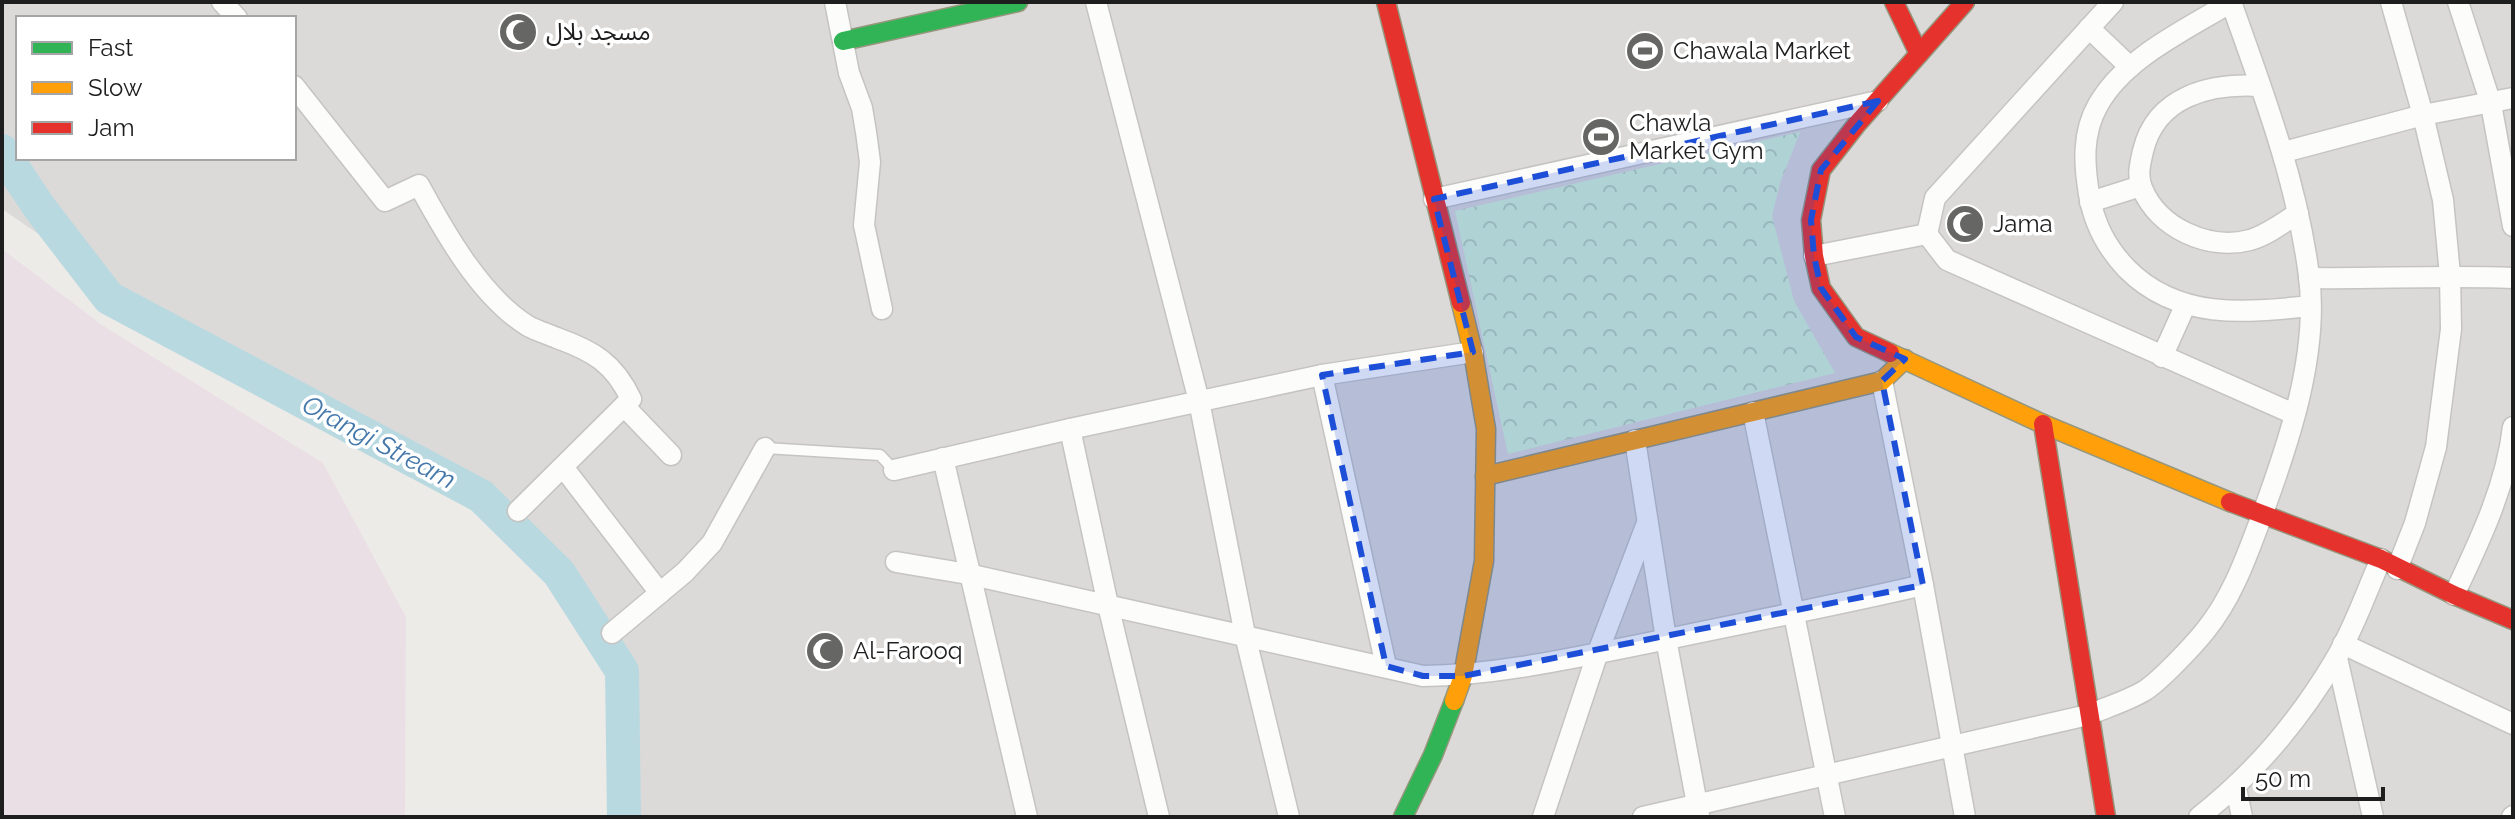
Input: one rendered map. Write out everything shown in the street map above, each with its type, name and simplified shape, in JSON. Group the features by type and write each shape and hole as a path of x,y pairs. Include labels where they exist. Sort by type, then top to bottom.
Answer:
{"street":[{"path":"835,2 849,73 862,108 866,132 870,162 864,225 882,309"},
{"path":"843,41 969,8 1018,2"},
{"path":"1096,2 1199,401 1245,635 1289,817"},
{"path":"1386,2 1473,352 1486,429 1484,561 1463,676 1433,755 1403,817"},
{"path":"1894,2 1919,54"},
{"path":"1965,2 1821,170 1811,220 1814,256 1821,288 1856,337 2043,424 2389,564 2513,620"},
{"path":"1927,234 1935,198 2113,2"},
{"path":"1643,817 1698,810 1827,774 2088,715 2146,690 2205,631 2238,580 2287,448 2305,365 2310,306 2309,278 2284,152 2231,2 2130,67 2110,87 2097,107 2084,153 2090,202 2106,245 2118,260 2148,287 2185,306 2221,312 2310,306"},
{"path":"2199,817 2236,788 2288,731 2340,651 2415,523 2436,447 2451,329 2443,200 2391,2"},
{"path":"2458,2 2491,104 2513,226"},
{"path":"2089,28 2130,67"},
{"path":"2260,86 2232,84 2203,90 2181,99 2164,112 2144,145 2139,167 2141,186 2151,204 2165,219 2202,240 2232,243 2251,240 2298,213"},
{"path":"296,89 385,201 419,185 453,247 502,305 529,327 601,357 631,399 518,511"},
{"path":"2284,152 2423,115 2513,98"},
{"path":"1434,199 1878,101"},
{"path":"2090,202 2141,186"},
{"path":"1814,256 1927,234"},
{"path":"1927,234 1947,260 2294,414"},
{"path":"2309,278 2450,275 2513,278"},
{"path":"2162,357 2185,306"},
{"path":"894,470 1322,375 1473,352"},
{"path":"1485,476 1882,381 1905,359"},
{"path":"1322,375 1386,666"},
{"path":"1882,381 1965,817"},
{"path":"624,406 671,455"},
{"path":"1753,412 1835,817"},
{"path":"2043,424 2106,817"},
{"path":"2454,595 2485,530 2510,454 2513,427"},
{"path":"1070,429 1159,817"},
{"path":"1635,440 1666,639 1698,810"},
{"path":"612,633 685,572 712,543 765,448"},
{"path":"943,458 1027,817"},
{"path":"563,467 660,593"},
{"path":"1543,817 1598,652 1648,520"},
{"path":"896,562 968,574 1423,676 1463,676 1598,652 1796,614 1923,585"},
{"path":"2340,651 2513,724"},
{"path":"2340,651 2373,817"},
{"path":"2236,788 2242,817"}],"lane":[{"path":"765,448 880,455 894,470"}],"highlighted area":[{"path":"1878,101 1821,170 1811,220 1814,256 1821,288 1856,337 1905,359 1882,381 1923,585 1463,676 1423,676 1386,666 1322,375 1473,352 1434,199"}],"shaded area":[{"path":"2,2 2513,2 2513,817 628,817 611,643 488,520 229,365 2,209"},
{"path":"2,249 102,325 323,463 406,617 405,817 2,817"}],"green space":[{"path":"1800,132 1780,183 1772,216 1794,301 1835,373 1508,454 1455,211"}],"waterway":[{"name":"Orangi Stream","path":"2,151 39,207 109,298 481,496 559,573 622,671 624,817"}],"traffic: fast":[{"path":"843,41 1018,2"},
{"path":"1403,817 1433,755 1454,701"}],"traffic: slow":[{"path":"1454,701 1463,676 1484,561 1486,429 1461,303"},
{"path":"1890,353 2043,424 2230,502"},
{"path":"1485,476 1882,381 1905,359"}],"traffic: jam":[{"path":"1386,2 1461,303"},
{"path":"1894,2 1919,54"},
{"path":"1890,353 1856,337 1821,288 1811,220 1821,170 1857,124 1965,2"},
{"path":"2043,424 2106,817"},
{"path":"2230,502 2381,559 2513,620"}],"place":[{"name":"مسجد بلال","path":"518,32"},
{"name":"Chawala Market","path":"1645,51"},
{"name":"Chawla Market Gym","path":"1601,137"},
{"name":"Jama","path":"1965,224"},
{"name":"Al-Farooq","path":"825,651"}]}
